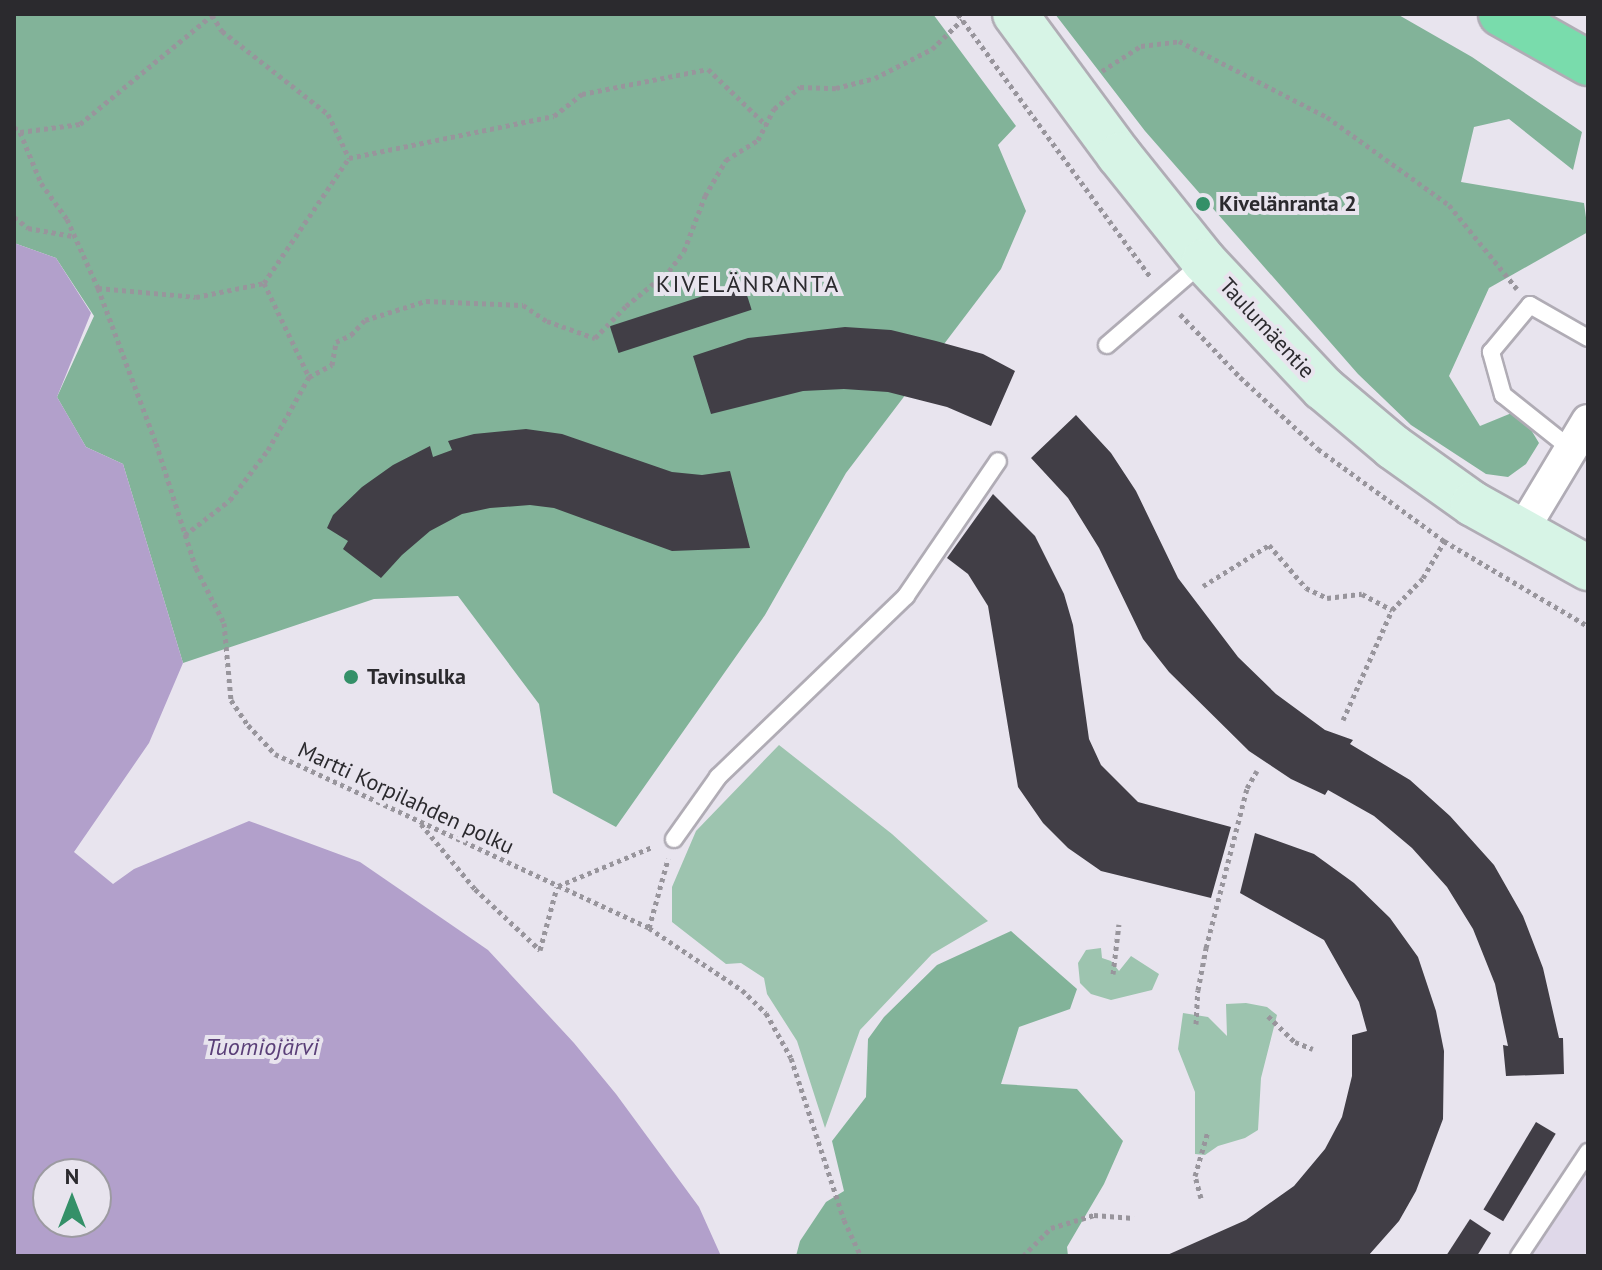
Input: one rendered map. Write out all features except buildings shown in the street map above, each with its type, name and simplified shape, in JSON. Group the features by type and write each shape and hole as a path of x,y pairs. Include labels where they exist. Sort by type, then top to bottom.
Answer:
{"highway":[{"path":"1501,14 1588,63"}],"main road":[{"name":"Taulumäentie","path":"1015,14 1119,155 1204,261 1323,388 1393,447 1473,504 1523,529 1588,568"}],"street":[{"path":"1523,529 1588,421"}],"lane":[{"path":"1107,345 1204,261"},
{"path":"1571,449 1503,395 1491,352 1530,305 1588,338"},
{"path":"674,839 718,777 906,596 998,461"},
{"path":"1519,1256 1588,1152"}],"path":[{"path":"20,132 80,124 212,15 222,31 328,114 349,158"},
{"path":"185,535 230,500 268,450 309,377 332,365 336,342 351,335 365,320 426,301 523,305 547,321 595,338 626,306 669,271 684,251 705,196 726,160 758,140 774,109 800,87 836,88 875,78 932,49 962,20"},
{"path":"1179,41 1327,117 1449,205 1530,305"},
{"path":"98,288 196,297 264,283 349,158 554,116 582,94 708,69 766,125"},
{"name":"Martti Korpilahden polku","path":"14,127 20,132 41,183 67,219 98,288 196,568 224,623 231,700 275,754 649,928 742,990 766,1013 791,1058 844,1220 861,1256"},
{"path":"14,217 28,228 73,236"},
{"path":"264,283 309,377"},
{"path":"1343,720 1392,610 1423,578 1444,541 1588,626"},
{"path":"1203,586 1269,545 1306,588 1327,598 1362,594 1392,610"},
{"path":"1196,1024 1198,990 1206,948 1247,788 1257,771"},
{"path":"419,822 475,889 540,950 557,887 674,839"},
{"path":"649,928 674,839"},
{"path":"1113,974 1119,924"},
{"path":"1268,1016 1295,1042 1313,1049"},
{"path":"1201,1198 1195,1176 1208,1131"},
{"path":"1023,1256 1051,1228 1094,1215 1134,1218"}],"shaded area":[{"path":"1588,1162 1588,1256 1527,1256"}],"green space":[{"path":"14,14 933,14 1016,126 998,145 1026,211 1001,269 846,473 765,615 616,827 553,793 539,704 458,596 374,599 183,663 123,464 86,447 57,397 94,316 56,258 14,243"},
{"path":"1055,14 1397,14 1472,57 1582,132 1573,170 1509,119 1474,127 1461,182 1584,203 1588,232 1489,288 1449,376 1480,426 1519,410 1539,443 1526,464 1508,477 1486,474 1411,425 1358,374 1145,131"},
{"path":"779,745 892,834 988,921 932,954 860,1030 825,1128 797,1041 767,994 764,978 741,963 726,964 672,922 672,887 696,831"},
{"path":"1011,931 1077,989 1070,1009 1019,1027 1001,1084 1077,1089 1123,1141 1104,1184 1067,1247 1068,1256 796,1256 800,1241 826,1202 844,1191 832,1141 866,1097 868,1039 884,1017 937,965"},
{"path":"1101,948 1102,958 1111,961 1119,971 1131,956 1159,974 1152,990 1111,1000 1091,994 1080,983 1078,963 1086,950"},
{"path":"1246,1003 1267,1007 1277,1015 1261,1078 1258,1130 1245,1138 1218,1146 1205,1155 1195,1154 1195,1092 1178,1049 1183,1013 1208,1017 1227,1036 1226,1004"}],"water":[{"name":"Tuomiojärvi","path":"14,243 56,258 91,313 57,397 86,447 123,464 183,663 149,743 74,852 113,884 134,869 249,821 360,862 488,950 574,1043 616,1094 699,1207 721,1256 14,1256"}],"place":[{"name":"Kivelänranta 2","path":"1203,204"},
{"name":"Tavinsulka","path":"351,677"}],"district":[{"name":"KIVELÄNRANTA","path":"748,284"}]}
